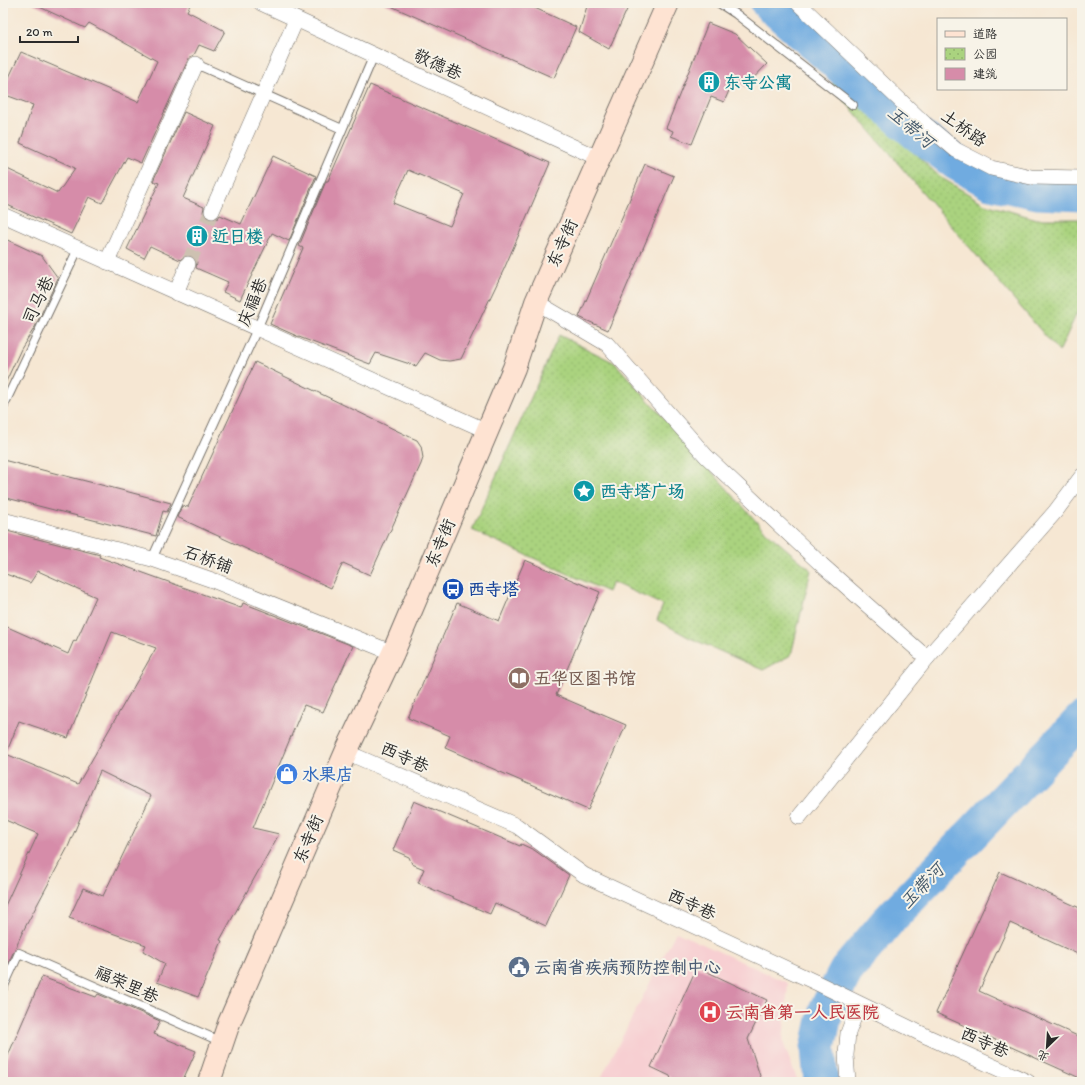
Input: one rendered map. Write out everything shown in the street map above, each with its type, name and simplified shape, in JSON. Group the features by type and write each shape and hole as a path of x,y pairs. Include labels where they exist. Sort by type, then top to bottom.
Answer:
{"street":[{"name":"敬德巷","path":"261,3 600,159"},
{"name":"东寺街","path":"209,1082 232,1015 346,752 393,653 514,368 536,302 668,3"},
{"name":"土桥路","path":"798,3 925,124 956,150 991,168 998,170 1031,177 1082,178"},
{"path":"212,211 296,20"},
{"path":"107,262 196,64"},
{"path":"3,215 487,432"},
{"path":"176,293 188,264"},
{"path":"536,302 607,344 706,456 822,565 927,658"},
{"path":"800,817 927,658 1055,512 1082,476"},
{"name":"石桥铺","path":"3,520 152,559 215,581 393,653"},
{"name":"西寺巷","path":"346,752 517,826 584,875 815,982 928,1037 1028,1082"},
{"path":"848,1082 846,1055 848,1033 860,1004"}],"lane":[{"path":"719,3 736,14 853,105"},
{"name":"庆福巷","path":"152,559 257,329 374,56"},
{"path":"196,64 342,129"},
{"name":"司马巷","path":"3,407 78,249"},
{"name":"福荣里巷","path":"3,988 19,953 222,1043"}],"shaded area":[{"name":"云南省第一人民医院","path":"676,932 788,983 783,1042 798,1082 599,1082"}],"green space":[{"path":"838,80 940,177 985,204 1037,219 1082,219 1082,302 1059,352 831,85"},
{"path":"559,335 615,363 763,529 811,570 791,655 763,670 690,638 657,620 663,605 612,582 608,592 472,530"}],"building":[{"path":"31,3 191,3 187,11 225,31 214,51 199,45 194,55 188,60 141,163 127,157 102,203 89,197 71,234 3,203 3,167 58,193 75,168 20,143 33,105 3,94 3,90 21,52 138,102 157,61 89,23 85,28"},
{"path":"384,3 524,3 576,27 554,78"},
{"path":"588,3 630,3 609,49 579,32"},
{"name":"东寺公寓","path":"708,23 735,34 767,64 745,87 735,77 724,102 711,97 692,144 671,136 673,131 666,128"},
{"path":"370,85 550,163 504,269 461,359 449,361 440,360 425,353 416,366 376,353 370,364 299,337 270,324 303,248 299,246 326,181 328,181","holes":["408,170 464,194 450,226 393,203"]},
{"path":"184,112 215,126 183,198 204,207 203,212 205,217 208,219 213,220 218,218 220,215 241,224 273,156 316,176 289,241 272,233 240,300 223,292 228,282 196,268 197,262 192,256 186,255 180,260 150,246 144,258 127,249 159,183 153,181"},
{"path":"645,164 674,176 608,330 579,317"},
{"path":"3,238 42,256 58,278 35,327 21,349 3,388"},
{"path":"255,362 417,440 421,446 423,458 421,464 370,575 343,563 331,588 177,517 182,506 188,507"},
{"path":"3,460 171,503 167,512 163,511 156,536 3,497"},
{"path":"3,530 100,555 99,557 241,608 243,603 353,646 323,712 304,705 253,828 279,834 220,940 222,941 198,997 157,982 165,964 143,951 146,945 69,918 83,888 103,896 151,796 100,771 68,847 22,933 3,975 3,910 38,834 3,819 3,625 68,654 74,640 76,641 96,597 38,571 30,583 3,573","holes":["112,632 156,648 78,784 6,754 19,721 68,738"]},
{"path":"525,560 600,592 556,695 626,725 588,810 445,748 450,736 408,718 457,603 499,621"},
{"path":"414,801 520,846 521,844 534,850 569,875 546,926 495,903 490,914 418,883 424,869 412,864 409,857 393,850"},
{"path":"1000,872 1082,909 1082,956 1010,923 979,991 1082,1038 1082,1079 936,1013"},
{"path":"697,967 767,1000 748,1039 762,1082 672,1082 670,1076 651,1067"},
{"path":"42,977 96,997 98,994 160,1021 154,1034 196,1051 182,1082 3,1082 3,1067"}],"waterway":[{"name":"玉带河","path":"768,3 916,133 956,163 990,182 1037,192 1082,194"},
{"name":"玉带河","path":"821,1082 818,1048 826,1010 846,971 887,922 1082,719"}],"tunnel":[{"path":"188,264 212,211"}],"place":[{"name":"东寺公寓","path":"709,82"},
{"name":"近日楼","path":"197,236"},
{"name":"西寺塔广场","path":"584,491"},
{"name":"西寺塔","path":"453,589"},
{"name":"五华区图书馆","path":"519,678"},
{"name":"水果店","path":"287,774"},
{"name":"云南省疾病预防控制中心","path":"519,967"},
{"name":"云南省第一人民医院","path":"710,1012"}]}
